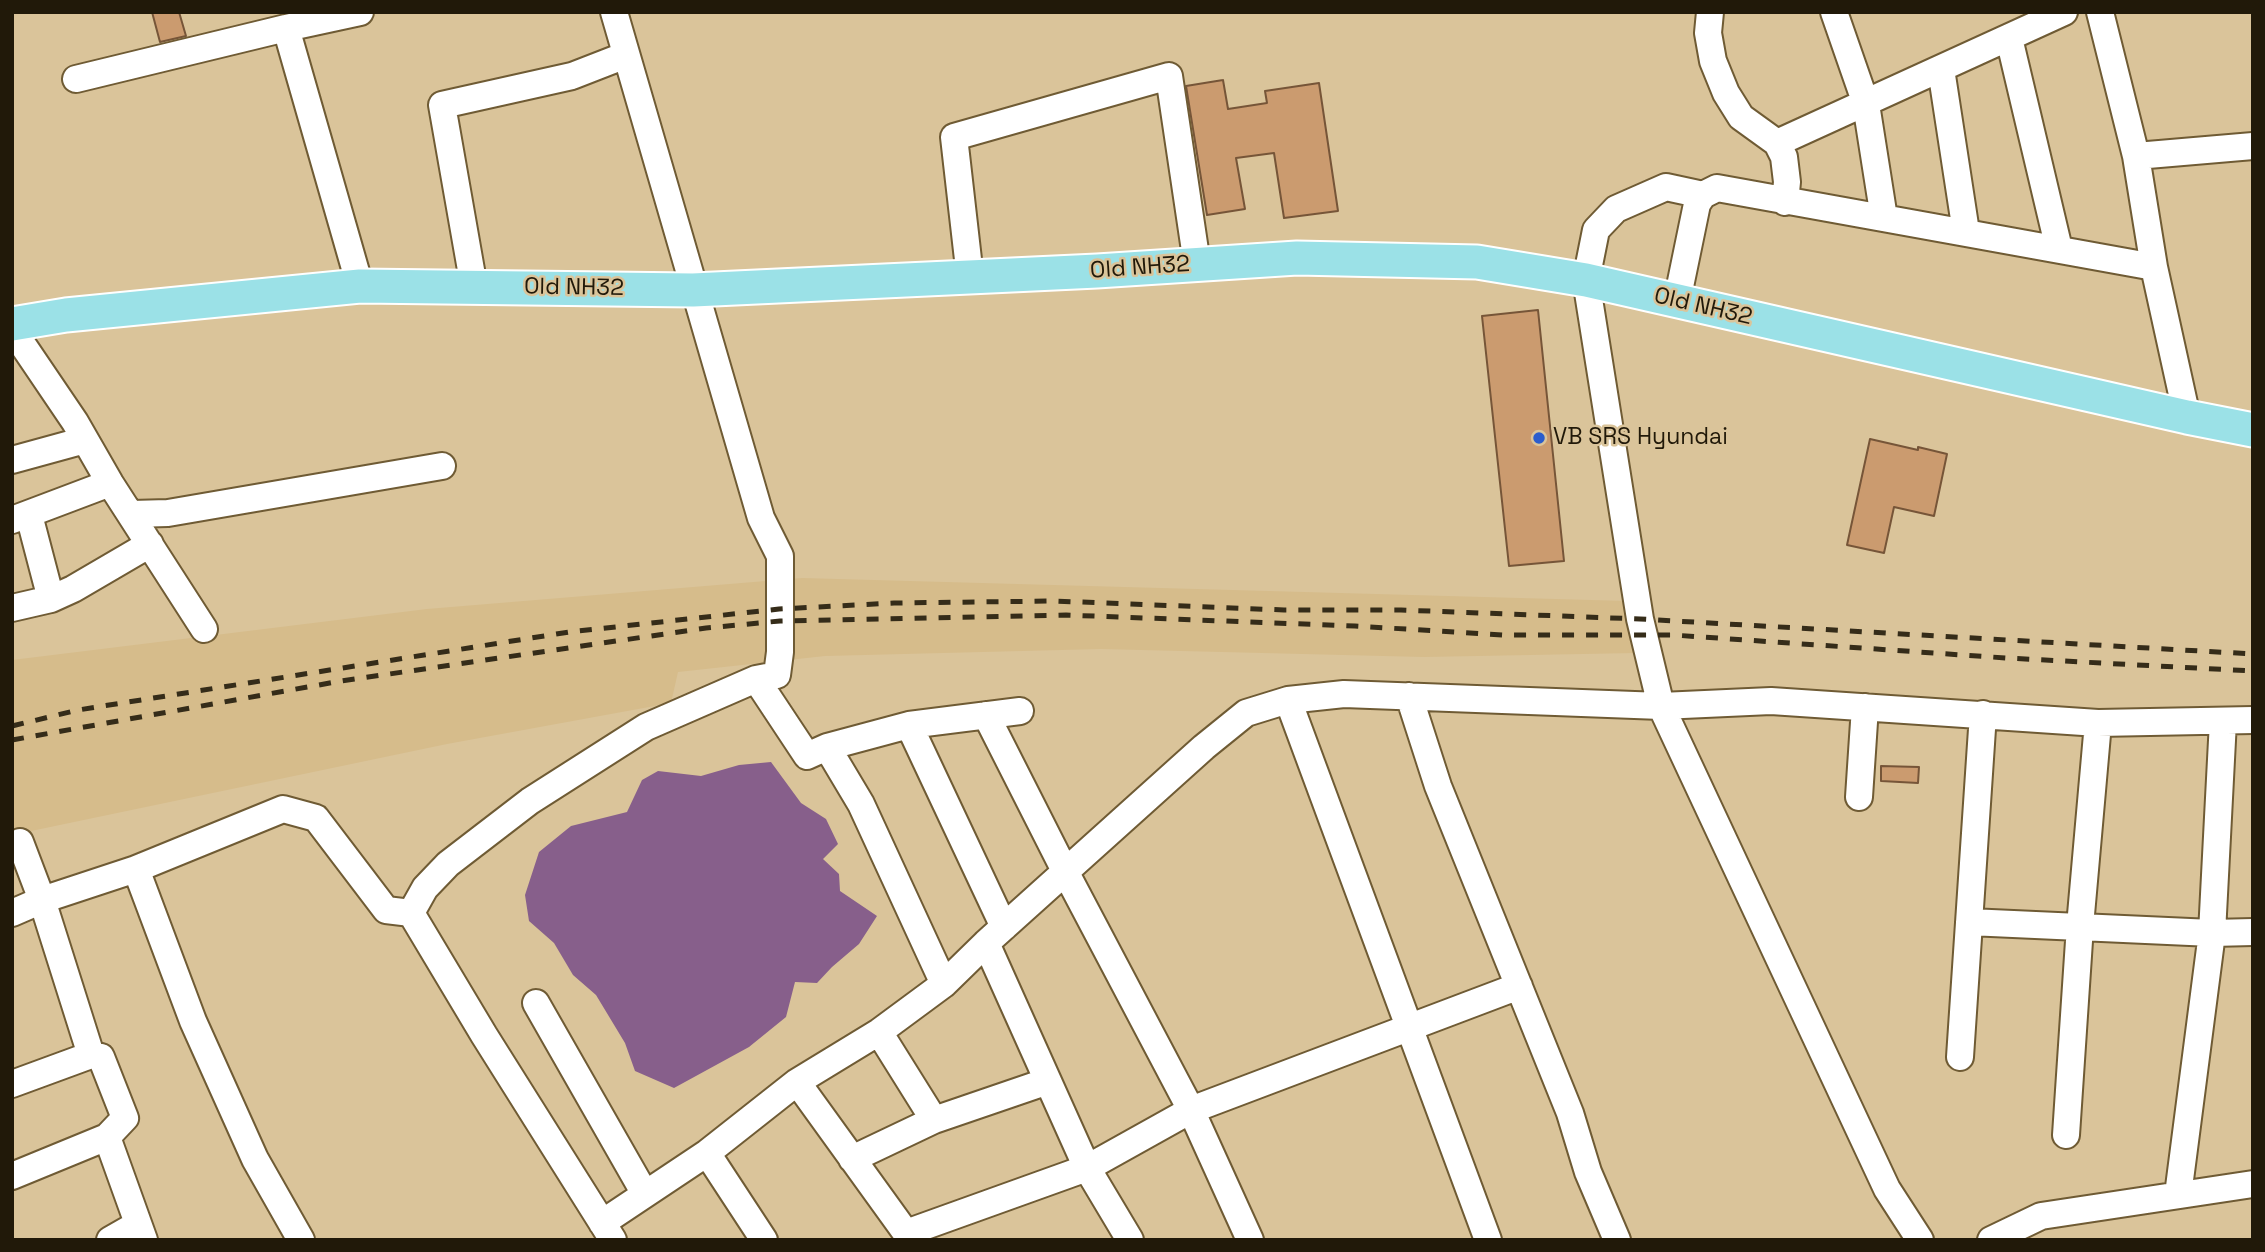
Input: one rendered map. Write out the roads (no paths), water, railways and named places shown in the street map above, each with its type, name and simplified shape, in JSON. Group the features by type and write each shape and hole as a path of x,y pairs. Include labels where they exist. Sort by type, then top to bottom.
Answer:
{"main road":[{"name":"Old NH32","path":"12,326 66,315 360,286 693,290 1297,258 1477,262 1586,280 2187,418 2253,430"}],"street":[{"path":"76,79 360,12"},
{"path":"411,913 425,888 448,864 530,801 646,727 756,678 777,675 780,652 780,556 761,518 614,12"},
{"path":"1710,12 1708,33 1713,61 1726,93 1741,117 1777,143 1783,157 1787,182 1785,202"},
{"path":"1834,12 1866,104 1884,218"},
{"path":"1777,143 2064,12"},
{"path":"2100,12 2136,156 2154,267 2187,418"},
{"path":"286,28 360,286"},
{"path":"2010,38 2059,249"},
{"path":"474,287 442,105 572,76 626,55"},
{"path":"1941,69 1966,232"},
{"path":"970,276 954,136 1170,76 1197,264"},
{"path":"2136,156 2253,146"},
{"path":"1703,195 1667,187 1616,209 1596,230 1586,280 1638,607 1661,706 1887,1189 1919,1239"},
{"path":"1677,301 1697,204 1703,195 1717,188 2154,267"},
{"path":"12,326 204,629"},
{"path":"12,460 85,440"},
{"path":"132,514 168,513 442,466"},
{"path":"51,599 20,517 110,483"},
{"path":"12,608 51,599 73,589 150,544"},
{"path":"756,678 807,756 827,747 909,725 1020,711"},
{"path":"411,913 484,1035 608,1231 645,1194 707,1153 797,1082 879,1032 944,984 1204,747 1246,713 1287,700 1344,694 1661,706 1771,701 2098,723 2253,720"},
{"path":"1409,696 1438,786 1520,986 1570,1113 1588,1172 1617,1240"},
{"path":"1287,700 1488,1240"},
{"path":"1859,797 1866,707"},
{"path":"1960,1057 1983,714"},
{"path":"986,715 1191,1110 1250,1240"},
{"path":"2178,1195 2212,933 2222,721"},
{"path":"2066,1135 2080,926 2098,723"},
{"path":"909,725 995,935 1048,1081 1087,1168 1130,1240"},
{"path":"827,747 862,804 944,984"},
{"path":"12,913 136,869 283,809 316,818 386,909 411,913"},
{"path":"20,842 42,901 91,1055"},
{"path":"136,869 193,1021 256,1159 301,1240"},
{"path":"1969,922 2212,933 2253,932"},
{"path":"797,1082 906,1233 1087,1168 1191,1110 1520,986"},
{"path":"536,1003 645,1194"},
{"path":"879,1032 934,1120"},
{"path":"12,1084 91,1055 102,1057 125,1118 107,1137 12,1176"},
{"path":"852,1159 934,1120 1048,1081"},
{"path":"107,1137 141,1232 110,1240"},
{"path":"707,1153 764,1240"},
{"path":"1991,1240 2041,1216 2253,1184"}],"railway":[{"path":"12,726 78,710 569,632 779,609 894,603 1054,601 1284,610 1401,610 1640,619 2253,654"},
{"path":"12,740 341,681 706,628 780,621 1066,615 1355,626 1504,635 1673,635 2006,658 2253,671"}],"place":[{"name":"VB SRS Hyundai","path":"1539,438"}]}
